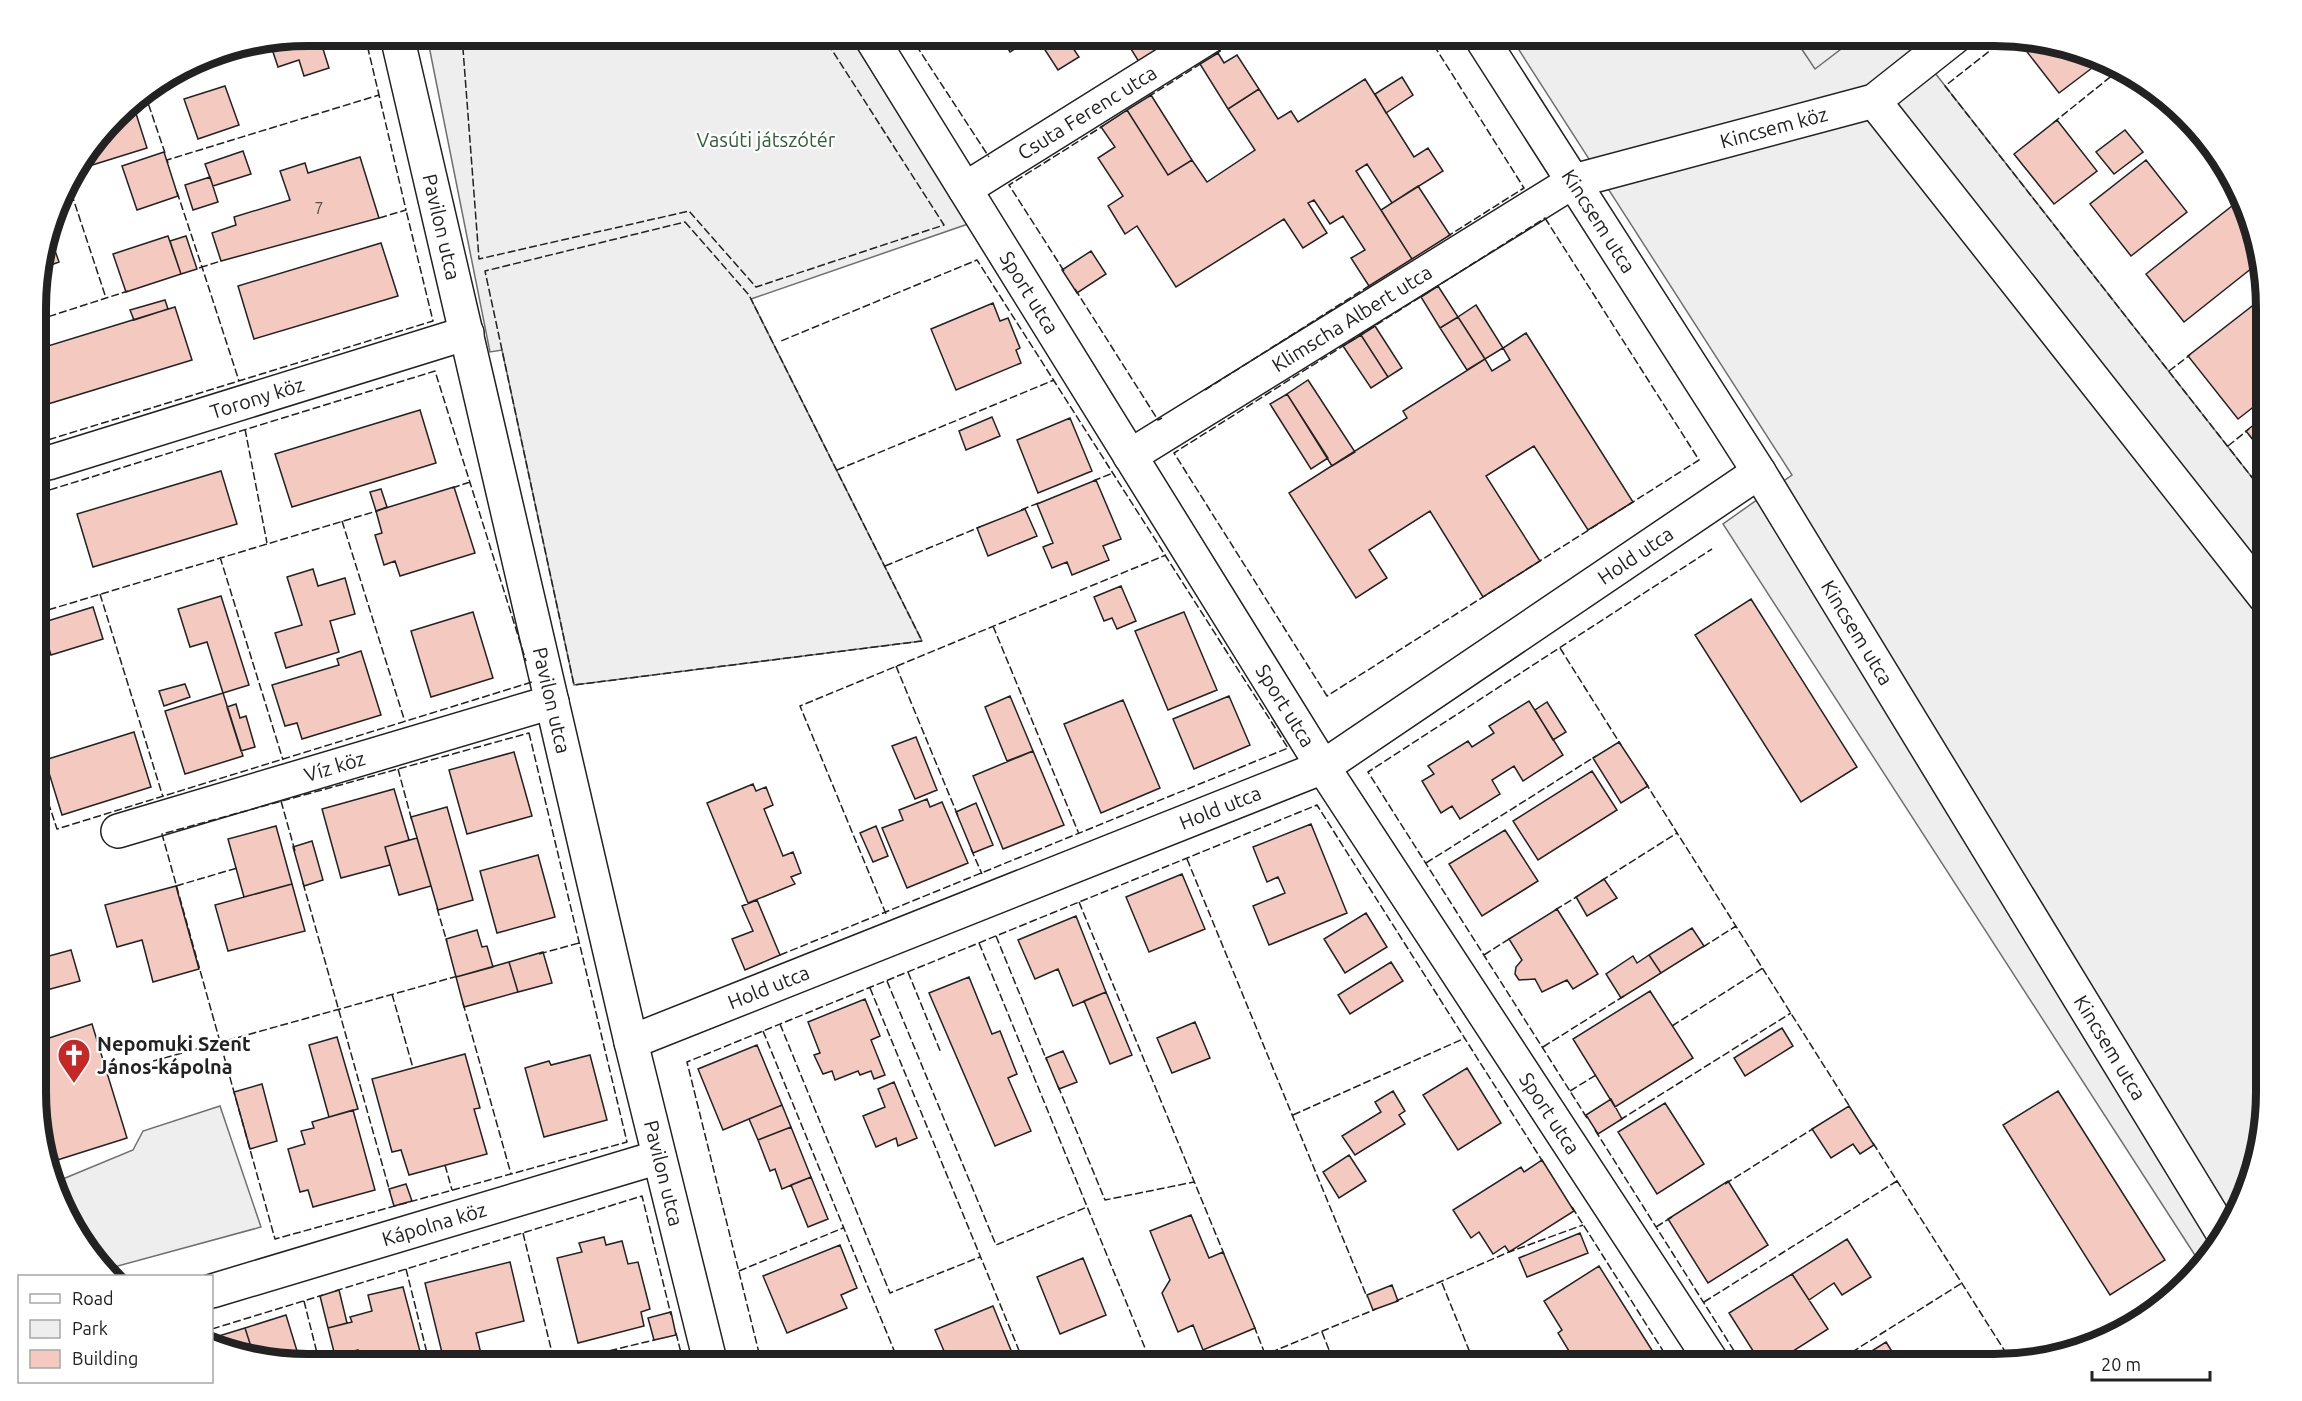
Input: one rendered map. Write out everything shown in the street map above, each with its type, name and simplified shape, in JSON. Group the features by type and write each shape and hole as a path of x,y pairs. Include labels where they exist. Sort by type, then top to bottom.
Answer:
{"street":[{"name":"Pavilon utca","path":"399,46 631,1041 708,1354"},
{"name":"Sport utca","path":"876,46 1323,767 1707,1354"},
{"name":"Csuta Ferenc utca","path":"964,189 1194,46"},
{"name":"Kincsem utca","path":"1486,46 1759,472 2219,1226"},
{"name":"Kincsem köz","path":"1574,181 1874,101 1943,46"},
{"path":"1874,101 2256,586"},
{"name":"Klimscha Albert utca","path":"1130,456 1574,181"},
{"name":"Torony köz","path":"48,463 467,333"},
{"name":"Hold utca","path":"631,1041 1323,767 1759,472"},
{"name":"Víz köz","path":"118,831 552,702"},
{"name":"Kápolna köz","path":"213,1291 659,1158"}],"green space":[{"name":"Vasúti játszótér","path":"429,46 856,46 968,224 751,299 922,641 574,685 502,350 490,352"},
{"path":"1516,46 1800,46 1815,68 1845,46 1914,46 2256,483 2255,1110 2247,1161 2236,1193 2220,1224 2197,1258 1723,524 1792,475"},
{"path":"220,1106 261,1227 113,1267 73,1209 61,1180 133,1150 143,1131"}],"shaded area":[{"path":"1800,46 1845,46 1815,69"}],"building":[{"path":"332,46 323,49 329,68 304,76 299,60 278,67 272,49"},
{"path":"1006,46 1019,46 1010,52"},
{"path":"1042,46 1072,46 1079,57 1058,70"},
{"path":"1129,46 1164,46 1139,62"},
{"path":"2024,49 2062,55 2094,66 2059,93"},
{"path":"1218,53 1224,63 1237,55 1259,89 1228,109 1200,64"},
{"path":"1402,77 1413,95 1386,113 1375,94"},
{"path":"1365,79 1414,157 1428,148 1443,171 1392,203 1367,164 1356,171 1412,259 1369,286 1351,258 1365,250 1343,216 1330,224 1314,200 1308,203 1327,233 1303,248 1284,219 1176,287 1137,226 1125,234 1108,206 1123,196 1098,158 1115,147 1101,127 1127,110 1168,175 1192,160 1207,182 1255,150 1228,109 1259,89 1278,119 1291,111 1298,122"},
{"path":"225,86 239,125 198,139 184,99"},
{"path":"1151,95 1192,160 1168,175 1127,110"},
{"path":"135,112 147,148 89,166 111,136"},
{"path":"2057,120 2097,171 2054,204 2014,154"},
{"path":"2125,130 2143,152 2114,174 2096,152"},
{"path":"243,151 251,174 213,186 205,164"},
{"path":"164,152 178,196 137,210 122,166"},
{"path":"360,157 379,218 221,261 212,233 236,225 234,217 290,200 280,171 305,163 308,173"},
{"path":"2146,160 2187,212 2131,256 2090,204"},
{"path":"210,177 218,202 193,210 185,185"},
{"path":"1418,186 1450,235 1412,259 1381,210"},
{"path":"2234,204 2247,240 2252,268 2184,322 2146,274"},
{"path":"168,236 181,274 126,292 113,254"},
{"path":"186,236 197,269 181,274 170,241"},
{"path":"381,243 398,296 254,339 238,286"},
{"path":"54,247 59,262 51,265"},
{"path":"1091,251 1106,274 1077,293 1062,270"},
{"path":"1438,286 1458,317 1440,328 1421,297"},
{"path":"165,300 168,309 134,320 130,310"},
{"path":"993,303 1000,321 1008,318 1020,348 1016,350 1021,363 956,390 931,329"},
{"path":"2256,303 2256,405 2238,419 2188,356"},
{"path":"1476,305 1503,348 1485,359 1458,317"},
{"path":"175,307 192,360 48,404 46,347"},
{"path":"1458,317 1485,359 1467,370 1440,328"},
{"path":"1375,326 1402,368 1388,377 1361,335"},
{"path":"1526,333 1633,502 1588,530 1534,446 1486,476 1540,561 1483,597 1430,511 1369,550 1387,578 1356,598 1289,493 1407,418 1403,411 1485,359 1492,371 1510,360 1503,348"},
{"path":"1361,335 1388,377 1371,388 1343,346"},
{"path":"1308,380 1355,452 1332,466 1287,394"},
{"path":"1287,394 1328,458 1311,469 1270,404"},
{"path":"420,410 436,463 292,507 275,454"},
{"path":"992,417 1000,436 966,450 959,431"},
{"path":"1070,418 1092,471 1038,493 1017,440"},
{"path":"2256,423 2256,444 2246,431"},
{"path":"221,471 237,524 93,567 77,514"},
{"path":"1096,480 1121,539 1103,546 1109,560 1072,575 1067,562 1052,568 1043,547 1053,543 1037,504"},
{"path":"454,487 475,553 400,576 395,561 384,565 375,535 382,533 376,511"},
{"path":"381,489 387,507 376,511 370,492"},
{"path":"1025,509 1037,536 988,556 977,528"},
{"path":"313,569 318,586 345,578 355,614 330,621 339,652 286,668 275,633 302,625 287,577"},
{"path":"1121,586 1136,621 1117,629 1112,618 1104,621 1094,597"},
{"path":"221,596 249,685 223,693 207,642 190,647 178,609"},
{"path":"1751,599 1857,767 1801,802 1695,635"},
{"path":"93,607 103,639 51,655 46,639 46,621"},
{"path":"473,612 493,678 431,697 411,631"},
{"path":"1184,612 1217,690 1168,710 1135,631"},
{"path":"361,651 381,715 302,739 297,723 285,726 272,685 339,665 337,659"},
{"path":"185,684 190,697 164,706 159,691"},
{"path":"223,693 243,756 185,774 165,711"},
{"path":"1010,696 1033,751 1007,761 985,707"},
{"path":"1229,696 1250,745 1194,769 1173,719"},
{"path":"1123,700 1160,788 1101,813 1064,724"},
{"path":"1529,701 1563,755 1523,781 1514,766 1492,780 1500,794 1460,819 1452,806 1441,813 1422,781 1434,774 1428,766 1468,741 1472,747 1494,733 1489,726"},
{"path":"1547,702 1566,732 1553,740 1535,710"},
{"path":"236,704 240,718 246,716 255,747 241,751 227,707"},
{"path":"134,732 151,787 62,815 46,760"},
{"path":"916,737 937,790 915,799 892,746"},
{"path":"1619,742 1648,786 1621,803 1593,758"},
{"path":"1033,751 1064,825 1003,849 973,776"},
{"path":"514,752 532,816 467,834 449,770"},
{"path":"1592,771 1617,810 1538,860 1513,821"},
{"path":"753,784 756,791 766,787 773,805 764,809 783,856 793,852 801,873 791,877 795,884 748,903 707,803"},
{"path":"394,789 409,840 385,847 390,865 341,878 322,809"},
{"path":"927,799 930,807 942,802 968,863 907,888 882,828 903,820 899,810"},
{"path":"976,803 993,845 973,853 956,812"},
{"path":"447,807 473,900 438,910 411,817"},
{"path":"1311,824 1347,913 1269,945 1253,906 1285,893 1278,877 1267,882 1253,847"},
{"path":"276,826 292,884 244,897 228,839"},
{"path":"876,826 888,856 873,862 860,833"},
{"path":"1505,830 1538,881 1482,916 1449,864"},
{"path":"417,838 431,886 399,895 385,847"},
{"path":"312,841 323,880 304,886 293,847"},
{"path":"538,855 555,917 497,933 480,871"},
{"path":"1182,874 1205,929 1149,952 1126,897"},
{"path":"1604,879 1617,898 1587,916 1576,897"},
{"path":"292,884 305,931 228,951 215,905"},
{"path":"176,886 199,969 153,982 142,940 117,947 105,905"},
{"path":"757,900 780,955 745,970 732,939 753,931 742,906"},
{"path":"1557,909 1598,974 1573,989 1567,980 1542,992 1535,979 1519,980 1515,974 1516,967 1522,960 1509,939"},
{"path":"1366,913 1387,947 1345,973 1324,939"},
{"path":"1076,916 1106,992 1073,1006 1058,969 1035,979 1018,940"},
{"path":"1692,928 1704,946 1661,973 1649,955"},
{"path":"477,930 482,947 487,946 493,967 456,977 446,939"},
{"path":"71,950 80,981 46,990 46,957"},
{"path":"543,952 552,983 518,992 509,962"},
{"path":"1649,955 1661,973 1621,998 1606,974 1633,956 1637,963"},
{"path":"509,962 518,992 464,1007 456,977"},
{"path":"1391,962 1403,981 1350,1014 1338,995"},
{"path":"969,977 992,1034 1000,1031 1017,1074 1008,1078 1031,1131 995,1146 929,993"},
{"path":"1650,991 1693,1058 1615,1107 1573,1039"},
{"path":"1106,992 1132,1055 1110,1064 1084,1001"},
{"path":"865,999 880,1036 871,1040 885,1075 874,1079 871,1071 860,1075 858,1071 835,1080 832,1071 823,1074 814,1055 820,1053 808,1022"},
{"path":"1195,1022 1210,1058 1172,1073 1157,1038"},
{"name":"Nepomuki Szent János-kápolna","path":"92,1024 127,1138 55,1161 47,1110 46,1039"},
{"path":"1782,1028 1793,1046 1745,1076 1734,1058"},
{"path":"337,1037 358,1109 329,1117 309,1045"},
{"path":"757,1045 782,1105 723,1130 698,1069"},
{"path":"1063,1051 1077,1082 1059,1089 1046,1058"},
{"path":"465,1054 480,1108 474,1109 487,1154 409,1175 401,1150 392,1152 372,1079"},
{"path":"590,1055 607,1120 544,1137 525,1068 549,1061 551,1065"},
{"path":"1467,1068 1501,1123 1458,1150 1423,1095"},
{"path":"894,1082 917,1138 898,1146 896,1138 876,1147 863,1116 885,1107 878,1089"},
{"path":"262,1084 277,1141 250,1149 234,1092"},
{"path":"1393,1091 1405,1111 1399,1115 1405,1124 1355,1155 1342,1136 1381,1112 1375,1102"},
{"path":"2058,1091 2165,1260 2110,1295 2003,1125"},
{"path":"1611,1099 1622,1119 1598,1134 1586,1115"},
{"path":"1665,1103 1704,1164 1657,1194 1618,1132"},
{"path":"782,1105 791,1127 758,1140 749,1119"},
{"path":"1849,1106 1874,1145 1860,1154 1853,1144 1831,1158 1812,1129"},
{"path":"353,1110 375,1190 313,1207 308,1190 300,1192 288,1149 305,1144 301,1131 314,1128 312,1122"},
{"path":"791,1127 811,1177 782,1189 775,1169 770,1171 758,1140"},
{"path":"1349,1155 1366,1181 1339,1198 1323,1172"},
{"path":"1542,1160 1574,1211 1509,1252 1505,1246 1493,1254 1479,1232 1471,1238 1453,1210 1521,1167 1524,1172"},
{"path":"811,1177 828,1219 808,1227 791,1185"},
{"path":"1728,1181 1768,1245 1708,1283 1668,1219"},
{"path":"406,1184 412,1201 394,1206 389,1189"},
{"path":"1191,1215 1209,1258 1223,1252 1255,1328 1203,1350 1193,1325 1178,1332 1162,1293 1170,1280 1150,1231"},
{"path":"1580,1233 1588,1253 1527,1277 1519,1258"},
{"path":"604,1237 606,1245 622,1241 628,1264 638,1262 650,1309 641,1312 644,1326 578,1343 557,1258 582,1252 579,1243"},
{"path":"1847,1239 1871,1277 1842,1295 1834,1283 1809,1300 1792,1274"},
{"path":"840,1245 857,1288 841,1295 847,1308 787,1333 763,1276"},
{"path":"1083,1258 1106,1315 1060,1334 1037,1277"},
{"path":"510,1262 524,1321 476,1333 481,1354 442,1354 425,1283"},
{"path":"1599,1266 1654,1354 1582,1354 1580,1351 1571,1354 1558,1333 1562,1330 1544,1301"},
{"path":"1792,1274 1828,1329 1788,1354 1755,1354 1729,1313"},
{"path":"1392,1285 1398,1301 1373,1310 1367,1295"},
{"path":"403,1287 421,1354 359,1354 358,1350 334,1354 328,1328 352,1322 350,1317 372,1311 368,1295"},
{"path":"339,1290 347,1323 328,1328 320,1296"},
{"path":"993,1306 1013,1354 945,1354 935,1330"},
{"path":"671,1312 676,1335 654,1340 648,1318"},
{"path":"286,1315 298,1354 251,1348 245,1328"},
{"path":"245,1328 251,1348 240,1346 214,1337"},
{"path":"1886,1342 1894,1354 1867,1354"}],"fence":[{"path":"367,46 379,95"},
{"path":"463,46 479,259 689,211 756,287 944,225 829,46"},
{"path":"917,46 989,157"},
{"path":"1214,55 1228,46"},
{"path":"1434,46 1524,188 1448,236"},
{"path":"1996,46 1945,86 2256,483"},
{"path":"1148,97 1202,63"},
{"path":"2053,123 2113,75"},
{"path":"168,163 167,160 379,95 406,210 379,218"},
{"path":"148,102 165,153"},
{"path":"1064,271 1009,185 1103,126"},
{"path":"177,192 202,267 221,261"},
{"path":"72,195 106,298"},
{"path":"46,441 433,321 406,210"},
{"path":"1545,218 1699,460 1327,696 1174,453 1545,218"},
{"path":"685,222 749,295 922,641 574,685 485,271 685,222"},
{"path":"780,955 1288,748 977,260 781,341"},
{"path":"199,268 202,267 239,381"},
{"path":"1205,390 1372,284"},
{"path":"1075,289 1158,420 1162,418"},
{"path":"46,317 128,291"},
{"path":"2169,371 2190,355"},
{"path":"46,491 435,371 526,661"},
{"path":"837,470 1054,380"},
{"path":"245,429 267,543"},
{"path":"2228,446 2249,429"},
{"path":"1093,481 1113,473"},
{"path":"452,488 470,482"},
{"path":"1021,510 1041,502"},
{"path":"46,611 380,510"},
{"path":"342,521 405,722"},
{"path":"885,566 980,527"},
{"path":"1587,1118 1368,772 1712,549"},
{"path":"886,914 800,706 1166,555"},
{"path":"220,557 283,760"},
{"path":"100,594 163,797"},
{"path":"993,626 1079,834"},
{"path":"1560,648 1621,745"},
{"path":"896,666 958,816"},
{"path":"46,795 57,829 532,682"},
{"path":"529,733 627,1142 275,1239 162,834 529,733"},
{"path":"1426,863 1596,756"},
{"path":"398,769 412,821"},
{"path":"1645,782 1850,1107"},
{"path":"281,801 295,851"},
{"path":"759,1354 687,1062 1317,805 1543,1162"},
{"path":"1601,881 1677,833"},
{"path":"971,849 982,874"},
{"path":"1187,859 1367,1297"},
{"path":"176,886 237,868"},
{"path":"303,883 390,1192"},
{"path":"1555,910 1578,896"},
{"path":"1079,902 1224,1254"},
{"path":"437,908 447,942"},
{"path":"1703,947 1736,926"},
{"path":"996,936 1047,1061"},
{"path":"1484,955 1512,937"},
{"path":"539,954 579,943"},
{"path":"979,943 1147,1354"},
{"path":"1672,1026 1763,968"},
{"path":"908,972 941,1053"},
{"path":"132,1067 458,976"},
{"path":"887,981 996,1245 1087,1207"},
{"path":"870,988 1020,1354"},
{"path":"392,994 413,1068"},
{"path":"1543,1047 1624,996"},
{"path":"463,1003 511,1174"},
{"path":"1620,1120 1791,1013"},
{"path":"780,1024 890,1293 980,1257"},
{"path":"763,1031 895,1354"},
{"path":"1293,1115 1465,1038"},
{"path":"1570,1091 1596,1075"},
{"path":"1058,1086 1105,1200 1194,1182"},
{"path":"1725,1184 1814,1128"},
{"path":"1595,1130 1736,1354"},
{"path":"1873,1143 2007,1354"},
{"path":"445,1165 452,1190"},
{"path":"1704,1302 1897,1181"},
{"path":"335,1291 642,1196 671,1315"},
{"path":"1572,1207 1665,1354"},
{"path":"1656,1227 1672,1217"},
{"path":"1396,1301 1509,1252 1583,1225"},
{"path":"739,1271 843,1228"},
{"path":"523,1233 552,1354"},
{"path":"406,1269 427,1354"},
{"path":"1442,1283 1471,1354"},
{"path":"1849,1354 1962,1283"},
{"path":"213,1329 323,1295"},
{"path":"304,1301 317,1354"},
{"path":"1267,1354 1376,1309"},
{"path":"1254,1326 1265,1354"},
{"path":"1322,1332 1331,1354"},
{"path":"676,1333 681,1354"},
{"path":"596,1354 654,1340"}],"place":[{"name":"Nepomuki Szent János-kápolna","path":"74,1084"}]}
